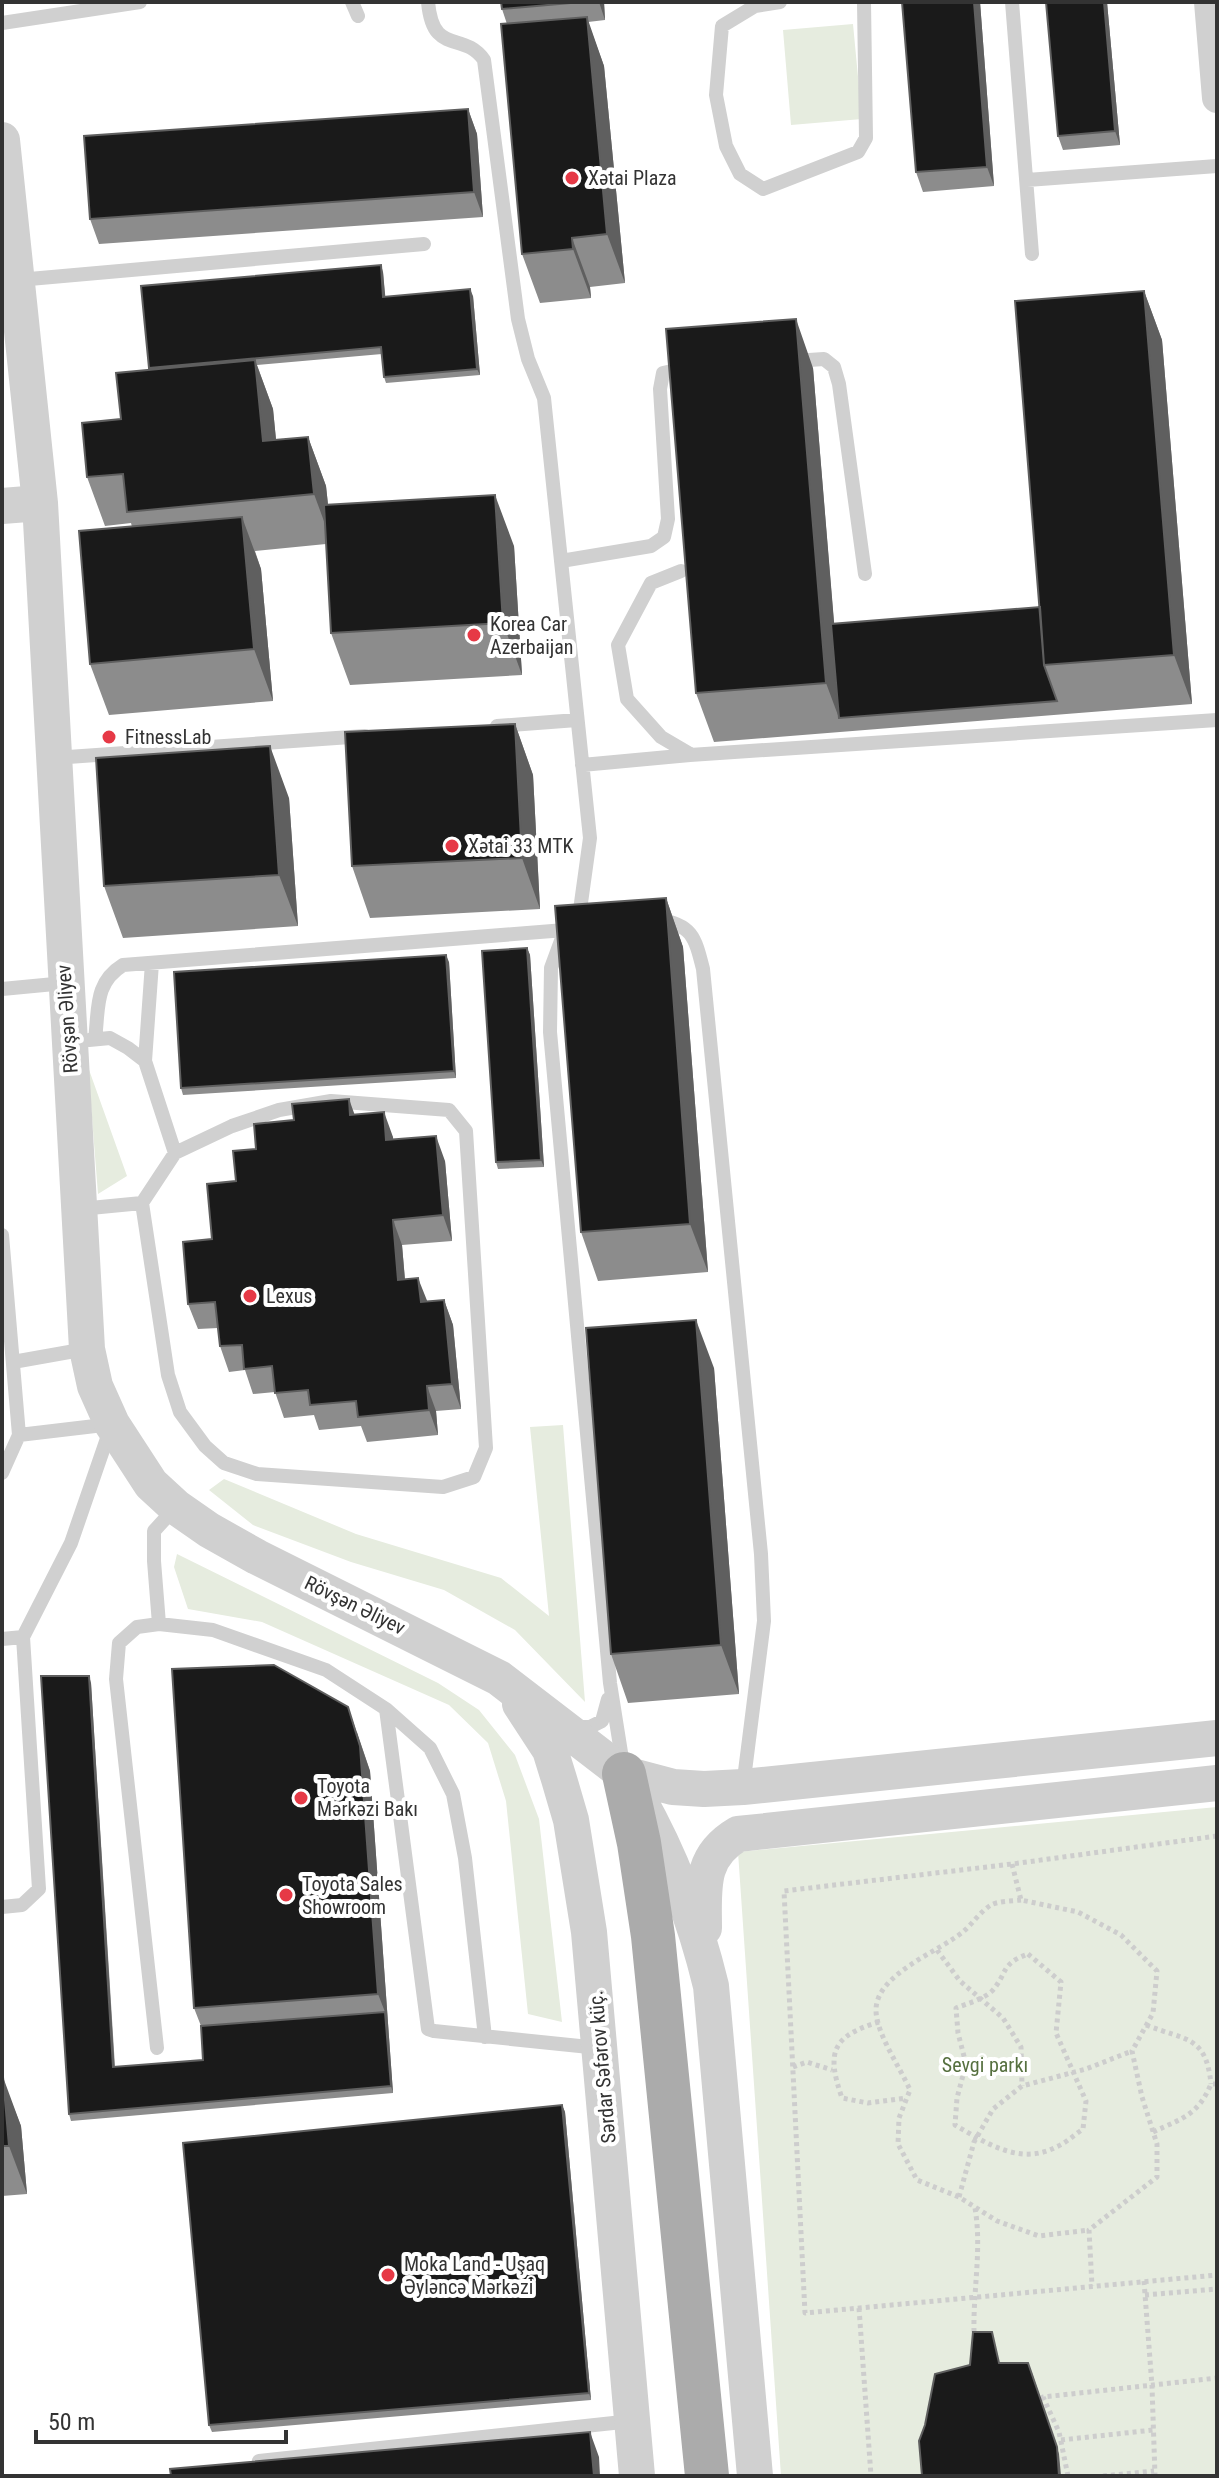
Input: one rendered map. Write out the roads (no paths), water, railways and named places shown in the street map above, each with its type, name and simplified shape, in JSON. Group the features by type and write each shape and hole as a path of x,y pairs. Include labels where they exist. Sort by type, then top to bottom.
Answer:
{"main road":[{"path":"624,1774 639,1843 653,1936 707,2476"}],"street":[{"path":"1209,2 1217,98"},
{"name":"Rövşən Əliyev","path":"2,140 40,503 65,983 82,1041 80,1209 87,1349 95,1386 112,1424 151,1484 176,1507 257,1557 499,1678 624,1774"},
{"path":"2,506 40,503"},
{"name":"Sərdar Səfərov küç.","path":"499,1678 531,1719 550,1750 571,1820 589,1932 637,2476"},
{"path":"624,1774 673,1787 743,1787 1217,1738"},
{"path":"624,1774 672,1862 704,1954 715,2012 755,2476"},
{"path":"704,1954 704,1886 709,1863 722,1843 738,1834 1217,1783"}],"lane":[{"path":"2,23 140,2"},
{"path":"428,2 436,32 446,41 476,49 484,60 518,319 528,359 544,398 590,838 580,910 565,930 551,968 550,1032 610,1683 624,1774"},
{"path":"780,2 755,6 722,26 716,95 726,146 740,174 763,189 858,152 866,138 864,2"},
{"path":"1012,2 1032,254"},
{"path":"1027,180 1217,166"},
{"path":"16,280 424,244"},
{"path":"779,362 824,359 834,367 839,384 865,574"},
{"path":"561,561 651,546 664,537 668,519 660,389 663,373 673,369 703,367"},
{"path":"681,571 651,583 618,645 627,699 661,737 690,755"},
{"path":"482,727 577,720"},
{"path":"582,765 1217,720"},
{"path":"54,758 387,734"},
{"path":"580,910 596,912"},
{"path":"643,918 675,922 695,937 703,969 761,1554 764,1621 743,1787"},
{"path":"145,1061 110,1038 82,1041 108,974 123,965 565,930"},
{"path":"152,963 145,1061 175,1153"},
{"path":"2,989 65,983"},
{"path":"331,1101 449,1110 466,1131 486,1448 474,1477 443,1487 257,1474 224,1463 205,1446 180,1412 168,1375 142,1203 175,1153 232,1126 279,1110 331,1101"},
{"path":"80,1209 142,1203"},
{"path":"2,1235 19,1435 2,1473"},
{"path":"13,1362 87,1349"},
{"path":"2,1907 22,1905 39,1889 23,1637 71,1543 112,1424 19,1435"},
{"path":"159,1624 154,1531 176,1507"},
{"path":"157,2048 116,1679 119,1643 137,1627 159,1624 213,1630 326,1670 386,1709 430,1748 453,1794 465,1858 485,2037"},
{"path":"2,1639 23,1637"},
{"path":"552,1717 569,1726 582,1728 602,1721 610,1683"},
{"path":"386,1709 428,2029 600,2048"},
{"path":"245,2463 632,2421"}],"place":[{"name":"Xətai Plaza","path":"572,178"},
{"name":"Korea Car Azerbaijan","path":"474,635"},
{"name":"FitnessLab","path":"109,737"},
{"name":"Xətai 33 MTK","path":"452,846"},
{"name":"Lexus","path":"250,1296"},
{"name":"Toyota Mərkəzi Bakı","path":"301,1798"},
{"name":"Toyota Sales Showroom","path":"286,1895"},
{"name":"Moka Land - Uşaq Əyləncə Mərkəzi","path":"388,2275"}],"park label":[{"name":"Sevgi parkı","path":"985,2065"}]}
